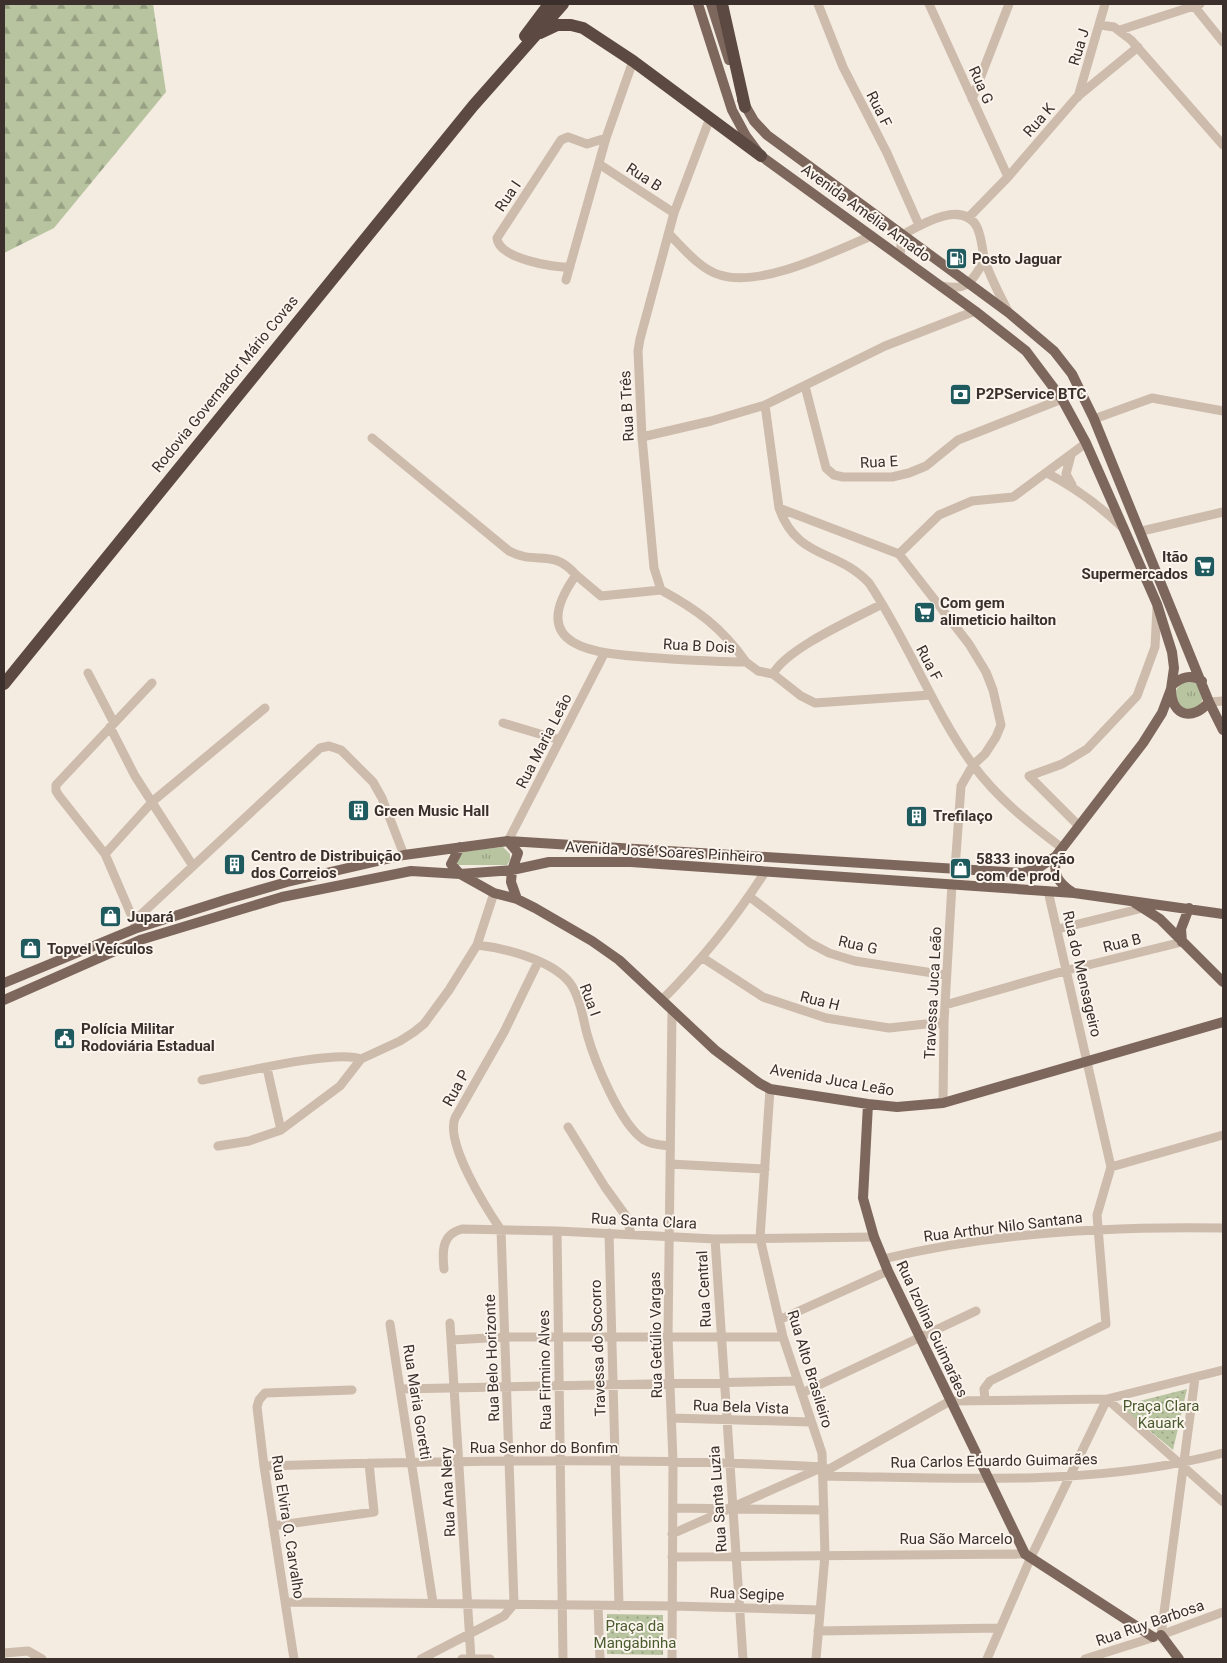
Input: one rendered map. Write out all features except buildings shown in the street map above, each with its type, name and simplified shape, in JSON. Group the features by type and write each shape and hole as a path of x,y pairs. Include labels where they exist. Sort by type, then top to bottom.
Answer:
{"highway":[{"path":"532,33 543,4"},
{"name":"Rodovia Governador Mário Covas","path":"532,33 549,4"},
{"name":"Rodovia Governador Mário Covas","path":"4,684 532,33 563,4"},
{"path":"722,4 745,106"},
{"path":"532,33 557,25 571,25 583,28 633,62 761,156"}],"main road":[{"name":"Avenida Amélia Amado","path":"698,4 732,110 746,136 761,156 975,311 1026,351 1062,399 1086,443 1157,604 1172,652 1174,668 1171,687 1162,712 1143,743 1059,852"},
{"name":"Avenida Amélia Amado","path":"711,4 745,106 767,135 1009,313 1054,352 1072,374 1094,419 1142,531 1209,702 1223,730"},
{"path":"1202,681 1190,676 1184,677 1171,687 1173,703 1176,708 1187,714 1200,711 1209,702"},
{"path":"508,841 518,854 512,870 512,889 517,899"},
{"name":"Avenida José Soares Pinheiro","path":"4,983 135,925 279,885 404,855 508,841 1023,872 1040,867 1059,852"},
{"path":"460,847 451,864 460,874"},
{"path":"1059,852 1054,868 1056,879 1074,893"},
{"name":"Avenida José Soares Pinheiro","path":"4,1000 140,940 282,897 400,872 421,871 460,874 512,870 549,862 622,862 1048,890 1223,914"},
{"name":"Avenida Juca Leão","path":"460,874 494,893 517,899 599,946 619,960 742,1072 770,1088 897,1107 943,1103 1088,1063 1223,1022"},
{"path":"1132,901 1160,919 1223,982"},
{"path":"1182,942 1181,929 1189,908"},
{"name":"Rua Izolina Guimarães","path":"868,1104 863,1192 874,1237 888,1271 986,1478 1028,1556"},
{"name":"Rua São Marcelo","path":"1028,1556 1157,1636"},
{"path":"1157,1636 1179,1659"}],"street":[{"name":"Rua F","path":"818,4 843,67 887,153 919,225"},
{"name":"Rua G","path":"929,4 1008,177"},
{"path":"972,99 1009,4"},
{"name":"Rua J","path":"1077,97 1105,4"},
{"path":"1120,30 1197,5 1223,42"},
{"path":"1100,24 1120,30 1138,47 1223,145"},
{"name":"Rua K","path":"968,218 1008,177 1077,97 1138,47"},
{"path":"566,280 606,138 633,62"},
{"name":"Rua B Três","path":"661,590 654,568 642,437 638,365 640,339 674,213 710,118"},
{"name":"Rua I","path":"570,267 558,268 531,262 501,247 497,238 561,140 568,137 587,144 606,138"},
{"name":"Rua B","path":"599,164 674,213"},
{"path":"900,257 902,235 919,225 954,214 968,218 976,226 985,260 995,287 1009,313"},
{"path":"669,234 710,271 721,276 735,277 764,275 788,270 871,236"},
{"path":"941,286 959,289 968,283 985,260"},
{"path":"642,437 711,422 765,405 885,346 975,311"},
{"name":"Rua E","path":"805,386 826,468 834,475 843,477 892,477 909,473 926,466 958,440 1062,399"},
{"path":"1094,419 1152,398 1223,411"},
{"name":"Rua F","path":"765,405 780,508 785,524 794,535 815,552 859,572 882,604 930,695 973,765 1014,812 1059,852"},
{"path":"372,438 509,551 527,557 555,558 563,562 601,596 661,590 710,621 728,637 746,662"},
{"path":"899,554 940,514 972,501 1013,497 1086,443"},
{"path":"1071,454 1066,474 1072,486"},
{"path":"1047,473 1072,486 1095,502 1124,529"},
{"path":"780,508 899,554 973,651 993,690 1001,728 985,754 973,765 961,786 955,868"},
{"path":"1142,531 1223,512"},
{"name":"Rua B Dois","path":"576,575 562,595 558,609 558,621 566,638 575,644 604,654 746,662 758,671 773,674 800,696 815,703 930,695"},
{"path":"773,674 778,664 804,647 882,604"},
{"path":"1079,826 1029,776 1062,764 1087,750 1137,696 1155,647 1157,604"},
{"name":"Rua Maria Leão","path":"508,841 604,654"},
{"path":"88,673 135,776 153,801 193,866"},
{"path":"152,683 56,785 56,791 105,854 135,925 193,866 320,748 329,746 341,750 373,782 404,855"},
{"path":"1209,702 1223,701"},
{"path":"105,854 153,801 264,708"},
{"path":"503,723 560,740"},
{"path":"662,1000 703,958 750,897 766,872"},
{"name":"Travessa Juca Leão","path":"943,1103 944,1022 952,884"},
{"name":"Rua do Mensageiro","path":"1048,890 1088,1063"},
{"path":"218,1146 249,1142 281,1130 340,1086 357,1068 361,1059 400,1041 424,1024 449,990 477,945 494,893"},
{"name":"Rua G","path":"750,897 796,933 829,953 855,961 946,975"},
{"path":"1058,929 1143,908"},
{"name":"Rua B","path":"1068,970 1182,942"},
{"name":"Rua I","path":"477,945 511,951 562,974 576,993 589,1042 616,1105 643,1139 650,1143 670,1146"},
{"name":"Rua H","path":"703,958 763,997 826,1018 889,1028 944,1022"},
{"name":"Rua P","path":"501,1230 479,1196 452,1130 455,1118 504,1032 538,962"},
{"path":"945,1005 1068,970"},
{"name":"Rua Getúlio Vargas","path":"672,1010 668,1337 673,1461 672,1659"},
{"path":"202,1080 309,1060 351,1056 361,1059"},
{"path":"985,1400 984,1390 990,1382 1106,1324 1097,1215 1111,1166 1088,1063"},
{"path":"266,1068 281,1130"},
{"name":"Rua Alto Brasileiro","path":"770,1088 760,1238 783,1337 820,1444 824,1472 825,1555 816,1659"},
{"path":"568,1127 605,1187 626,1216 631,1234"},
{"path":"1111,1166 1223,1136"},
{"path":"670,1164 765,1169"},
{"name":"Rua Santa Clara","path":"444,1269 443,1247 446,1240 453,1232 478,1228 715,1239 874,1237"},
{"name":"Rua Arthur Nilo Santana","path":"884,1259 954,1243 1097,1230 1223,1228"},
{"name":"Rua Belo Horizonte","path":"501,1230 514,1604"},
{"name":"Rua Firmino Alves","path":"557,1231 563,1659"},
{"name":"Travessa do Socorro","path":"608,1234 619,1606"},
{"name":"Rua Central","path":"715,1239 721,1337"},
{"path":"780,1320 888,1271"},
{"path":"802,1393 976,1311"},
{"name":"Rua Ana Nery","path":"450,1323 471,1659"},
{"name":"Rua Maria Goretti","path":"390,1324 413,1462 433,1604"},
{"path":"452,1340 505,1337 783,1337"},
{"name":"Rua Santa Luzia","path":"721,1337 743,1659"},
{"path":"672,1534 824,1472 950,1401 1107,1399 1223,1370"},
{"path":"1157,1636 1194,1378"},
{"path":"400,1389 798,1381"},
{"name":"Rua Elvira O. Carvalho","path":"294,1659 264,1466 257,1407 259,1400 265,1393 352,1390"},
{"path":"1107,1399 1223,1502"},
{"path":"987,1659 1028,1556 1072,1477 1107,1399"},
{"name":"Rua Bela Vista","path":"671,1418 811,1422"},
{"name":"Rua Carlos Eduardo Guimarães","path":"824,1472 986,1478 1072,1477 1182,1464 1223,1453"},
{"name":"Rua Senhor do Bonfim","path":"264,1466 460,1461 673,1461 730,1462 824,1472"},
{"path":"274,1526 374,1512 369,1463"},
{"path":"673,1508 824,1510"},
{"name":"Rua São Marcelo","path":"672,1557 825,1555 1028,1556"},
{"name":"Rua Segipe","path":"285,1602 673,1606 820,1610"},
{"path":"421,1659 507,1614 514,1604"},
{"path":"598,1605 600,1659"},
{"name":"Rua Ruy Barbosa","path":"1085,1659 1223,1612"},
{"path":"818,1631 999,1628"},
{"path":"4,1653 28,1651 42,1659"},
{"path":"462,1659 490,1659"}],"green space":[{"path":"4,4 153,4 166,92 54,228 4,253"},
{"path":"1189,682 1199,686 1203,696 1199,706 1189,710 1179,706 1175,696 1179,686"},
{"path":"503,847 510,854 510,860 507,865 458,865 456,862 460,853 465,851"},
{"name":"Praça Clara Kauark","path":"1187,1389 1173,1450 1120,1406"},
{"name":"Praça da Mangabinha","path":"607,1614 663,1615 663,1655 607,1654"}],"place":[{"name":"Posto Jaguar","path":"956,259"},
{"name":"P2PService BTC","path":"960,394"},
{"name":"Itão Supermercados","path":"1204,566"},
{"name":"Com gem alimeticio hailton","path":"924,612"},
{"name":"Green Music Hall","path":"358,811"},
{"name":"Trefilaço","path":"917,816"},
{"name":"Centro de Distribuição dos Correios","path":"235,865"},
{"name":"5833 inovação com de prod","path":"960,868"},
{"name":"Jupará","path":"111,917"},
{"name":"Topvel Veículos","path":"31,949"},
{"name":"Polícia Militar Rodoviária Estadual","path":"65,1038"}]}
